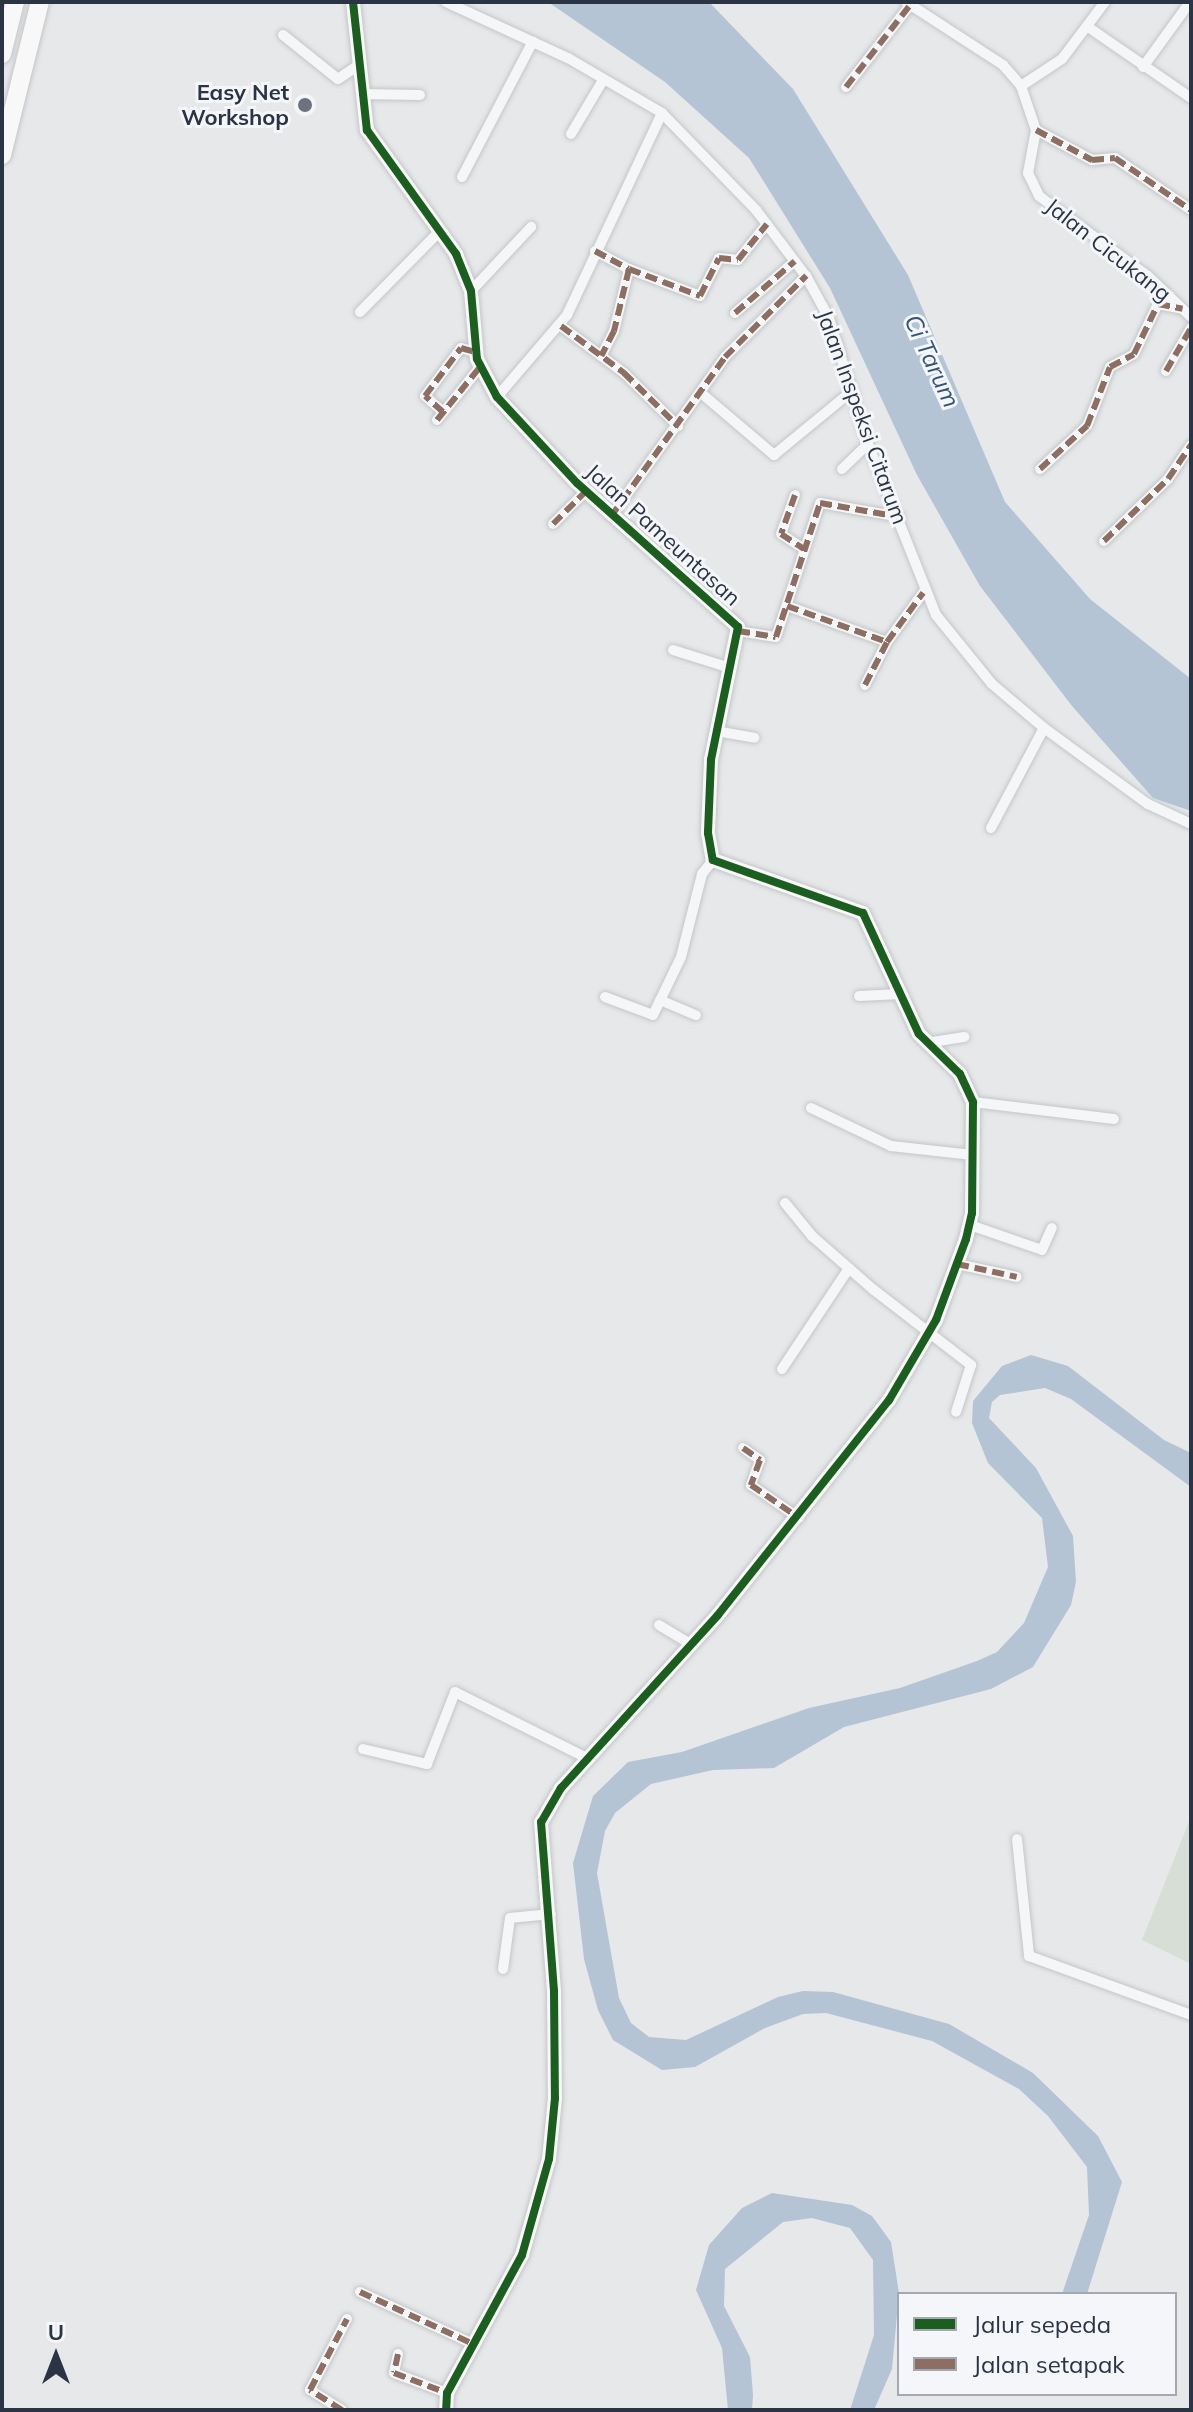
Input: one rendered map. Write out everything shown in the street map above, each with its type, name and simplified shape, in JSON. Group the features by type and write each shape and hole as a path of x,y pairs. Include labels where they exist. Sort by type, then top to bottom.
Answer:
{"highway":[{"path":"2,54 15,2"},
{"path":"2,155 40,2"}],"street":[{"name":"Jalan Pameuntasan","path":"353,2 367,130 441,230 471,291 475,352 497,397 586,491 738,631 716,731 708,833 713,860"},
{"name":"Jalan Inspeksi Citarum","path":"446,2 533,41 662,113 767,224 806,276 829,318 868,444 900,517 923,593 992,684 1044,728 1165,813 1191,824"},
{"path":"1021,86 1062,59 1105,2"},
{"path":"1143,67 1190,2"},
{"path":"846,87 908,3"},
{"name":"Jalan Cicukang","path":"908,3 1003,65 1021,86 1036,130 1028,173 1039,196 1148,276 1187,313"},
{"path":"1088,27 1191,98"},
{"path":"283,35 338,79 359,65"},
{"path":"462,177 533,41"},
{"path":"571,134 603,80"},
{"path":"362,94 420,95"},
{"path":"497,397 561,326 662,113"},
{"path":"1036,130 1092,160 1115,158 1191,210"},
{"path":"595,251 629,269 700,296 719,258 738,260 767,224"},
{"path":"471,291 531,227"},
{"path":"360,312 441,230"},
{"path":"735,313 795,261"},
{"path":"601,356 614,331 629,269"},
{"path":"612,515 746,333 806,276"},
{"path":"1040,469 1087,426 1110,367 1134,354 1158,304 1187,313"},
{"path":"561,326 601,356 678,426"},
{"path":"1166,371 1191,328"},
{"path":"475,352 461,348 425,396 440,416 480,367"},
{"path":"701,393 774,455 853,390"},
{"path":"842,469 868,444"},
{"path":"1104,541 1168,479 1191,445"},
{"path":"553,524 586,491"},
{"path":"795,495 781,534 804,549"},
{"path":"738,631 776,637 820,503 900,517"},
{"path":"865,685 887,642 923,593"},
{"path":"787,606 887,642"},
{"path":"673,650 730,668"},
{"path":"991,828 1044,728"},
{"path":"716,731 754,738"},
{"path":"446,2410 447,2393 522,2255 549,2159 555,2098 551,1914 539,1829 561,1788 692,1645 799,1518 889,1400 927,1335 970,1225 973,1102 955,1068 926,1043 863,913 713,860 702,874 681,957 650,1016 605,997"},
{"path":"859,996 901,994"},
{"path":"660,1000 696,1015"},
{"path":"926,1043 965,1037"},
{"path":"973,1102 1114,1119"},
{"path":"811,1108 891,1146 973,1155"},
{"path":"785,1203 849,1268 927,1335 971,1365 956,1412"},
{"path":"970,1225 1042,1250 1052,1228"},
{"path":"957,1264 1017,1277"},
{"path":"782,1369 849,1268"},
{"path":"743,1448 760,1460 751,1485 799,1518"},
{"path":"659,1625 692,1645"},
{"path":"363,1749 427,1764 455,1692 587,1758"},
{"path":"1017,1839 1029,1956 1191,2015"},
{"path":"503,1969 510,1918 551,1914"},
{"path":"360,2292 475,2345"},
{"path":"342,2410 310,2390 347,2319"},
{"path":"398,2354 394,2373 447,2393"}],"shaded area":[{"path":"1191,1820 1191,1964 1142,1940"}],"water":[{"name":"Ci Tarum","path":"548,2 709,2 793,89 908,275 1005,502 1090,599 1191,679 1191,811 1153,798 1072,706 980,586 917,475 830,288 749,158 665,82"},
{"path":"1031,1355 1068,1366 1164,1440 1191,1453 1191,1487 1071,1399 1045,1388 1000,1395 992,1402 989,1418 1036,1468 1073,1536 1076,1582 1071,1605 1033,1667 991,1689 844,1727 774,1768 713,1770 651,1784 615,1813 605,1831 597,1873 619,1998 631,2023 649,2037 686,2040 778,1997 803,1991 833,1992 949,2024 1033,2073 1098,2136 1122,2182 1088,2292 1063,2292 1089,2215 1087,2167 1048,2116 1019,2089 932,2041 826,2013 803,2014 765,2028 695,2067 662,2070 613,2040 598,2010 584,1959 573,1863 593,1796 628,1762 682,1752 809,1708 900,1688 977,1661 997,1652 1024,1623 1048,1567 1042,1518 988,1463 972,1423 973,1401 1002,1366"},
{"path":"772,2193 852,2205 872,2216 891,2242 899,2292 892,2369 874,2410 850,2410 874,2335 873,2260 850,2228 812,2218 783,2222 725,2269 724,2306 750,2357 753,2395 752,2410 728,2410 722,2348 696,2290 709,2245 742,2208"}],"marked path":[{"path":"846,87 910,5"},
{"path":"1036,130 1092,160 1115,158 1191,210"},
{"path":"629,269 700,296 719,258 738,260 767,224"},
{"path":"595,251 629,269 614,331 601,356"},
{"path":"735,313 795,261"},
{"path":"612,515 725,357 806,276"},
{"path":"1040,469 1087,426 1110,367 1134,354 1158,304 1183,309"},
{"path":"561,326 624,373 678,426"},
{"path":"1166,371 1191,328"},
{"path":"443,412 425,396 461,348 475,352"},
{"path":"437,420 480,367"},
{"path":"1104,541 1168,479 1191,445"},
{"path":"553,524 586,491"},
{"path":"795,495 781,534 804,549"},
{"path":"738,631 776,637 820,503 900,517"},
{"path":"865,685 887,642 923,593"},
{"path":"787,606 887,642"},
{"path":"957,1264 1017,1277"},
{"path":"743,1448 760,1460 751,1485 799,1518"},
{"path":"360,2292 475,2345"},
{"path":"342,2410 310,2390 347,2319"},
{"path":"398,2354 394,2373 447,2393"}],"cycle path":[{"path":"353,2 367,130 456,254 471,291 477,359 497,397 577,483 738,627 711,760 708,833 713,860 863,913 919,1034 960,1074 973,1102 972,1213 966,1239 936,1320 889,1400 718,1615 561,1788 541,1822 554,1991 555,2098 549,2159 522,2255 447,2393 446,2410"}],"place":[{"name":"Easy Net Workshop","path":"305,105"}]}
